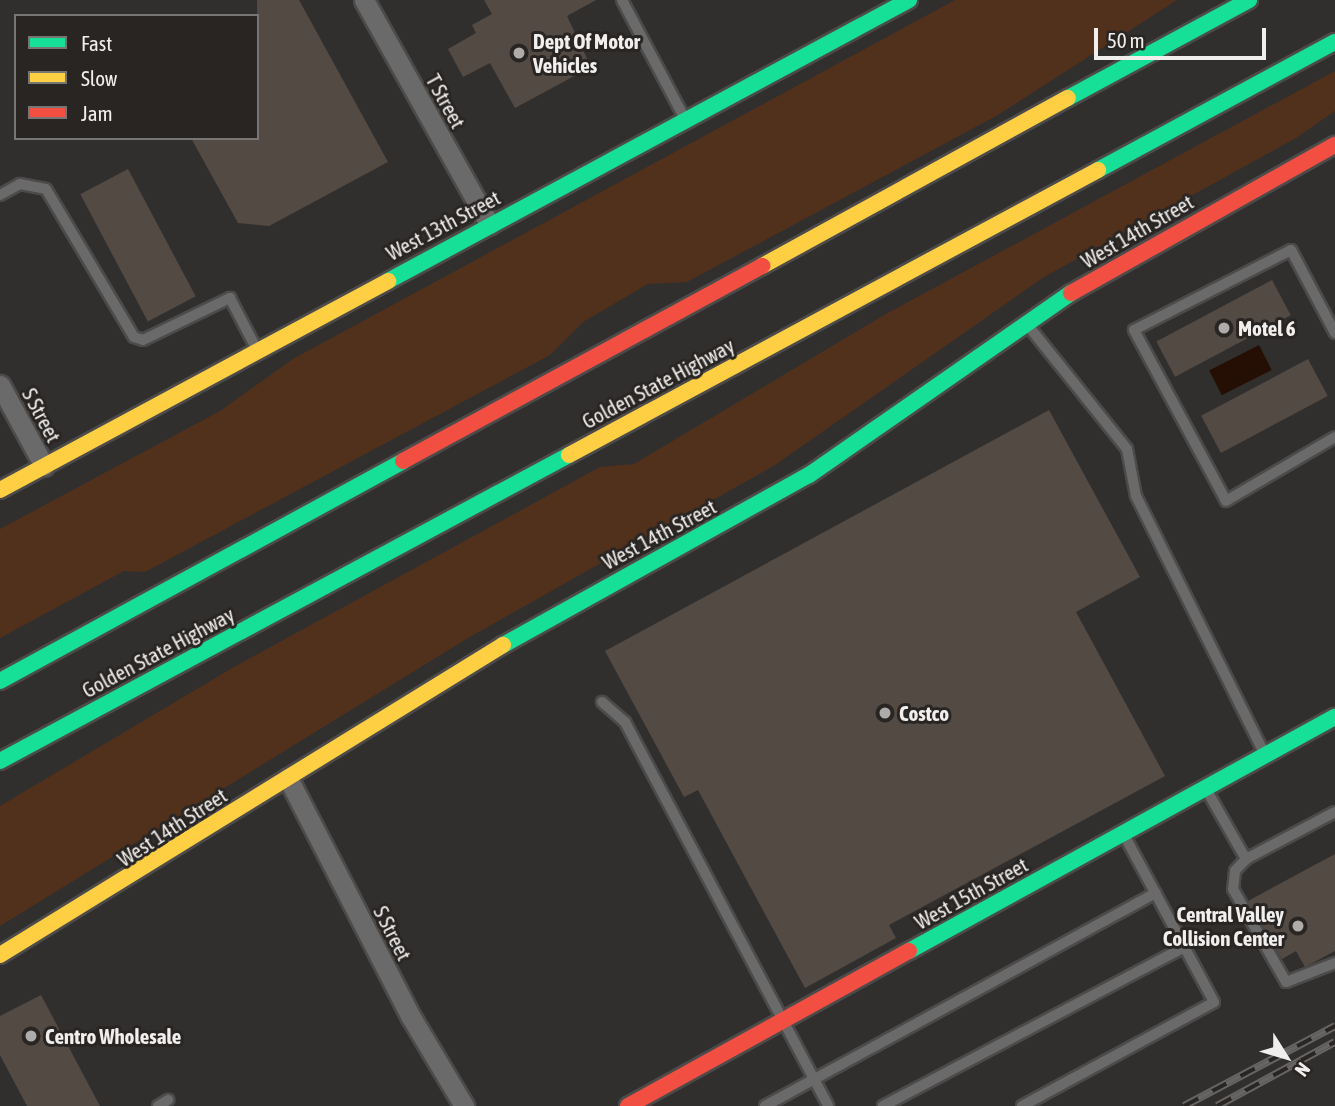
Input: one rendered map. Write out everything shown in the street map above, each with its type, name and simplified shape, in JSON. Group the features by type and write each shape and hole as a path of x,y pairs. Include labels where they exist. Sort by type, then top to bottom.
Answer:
{"main road":[{"name":"West 13th Street","path":"0,490 908,0"},
{"path":"0,681 1250,0"},
{"name":"Golden State Highway","path":"0,761 1335,42"},
{"name":"West 14th Street","path":"0,955 544,620 809,475 1026,323 1335,145"},
{"name":"West 15th Street","path":"628,1106 1335,717"}],"street":[{"name":"T Street","path":"364,0 489,224"},
{"name":"S Street","path":"0,385 44,466"},
{"name":"S Street","path":"288,778 411,1017 464,1106"}],"lane":[{"path":"622,0 686,120"},
{"path":"0,194 20,184 46,189 134,337 143,340 230,298 257,350"},
{"path":"1335,333 1291,250 1134,330 1226,501 1335,437"},
{"path":"1026,323 1127,449 1136,496 1265,755"},
{"path":"602,702 625,722 828,1106"},
{"path":"1206,788 1245,859"},
{"path":"1335,812 1245,859 1235,871 1233,889 1280,977 1293,983 1335,963"},
{"path":"1022,1106 1214,1002 1124,833"},
{"path":"765,1106 1156,893"},
{"path":"883,1106 1185,947"},
{"path":"158,1106 168,1100"}],"shaded area":[{"path":"955,0 1177,0 996,116 687,282 648,284 583,322 550,355 145,572 124,571 0,638 0,529 220,411 293,359"},
{"path":"1335,71 1335,111 1296,138 1044,277 775,465 468,638 0,926 0,806 234,667 600,467 634,464 886,314"},
{"path":"1259,345 1272,370 1222,395 1209,370"}],"building":[{"path":"257,0 299,0 388,162 269,226 238,223 192,140 259,140"},
{"name":"Dept Of Motor Vehicles","path":"484,0 596,0 567,16 591,67 515,108 490,63 463,77 448,49 476,33 472,25 492,14"},
{"path":"128,169 196,296 148,321 80,194"},
{"name":"Motel 6","path":"1272,280 1291,315 1175,377 1156,342"},
{"name":"Motel 6","path":"1308,359 1328,396 1221,453 1201,416"},
{"name":"Costco","path":"1049,410 1140,577 1076,612 1165,776 889,925 896,938 805,988 698,790 684,797 605,651"},
{"name":"Central Valley Collision Center","path":"1335,854 1335,951 1305,967 1296,951 1282,959 1248,901"},
{"name":"Centro Wholesale","path":"41,995 100,1106 27,1106 0,1055 0,1016"}],"railway":[{"path":"1184,1106 1335,1026"},
{"path":"1217,1106 1335,1042"}],"traffic: fast":[{"path":"388,281 909,0"},
{"path":"1068,98 1249,0"},
{"path":"1098,170 1335,42"},
{"path":"503,645 809,475 1071,293"},
{"path":"0,761 569,455"},
{"path":"0,681 403,461"},
{"path":"909,951 1335,717"}],"traffic: slow":[{"path":"762,266 1068,98"},
{"path":"569,455 1098,170"},
{"path":"0,490 388,281"},
{"path":"0,955 503,645"}],"traffic: jam":[{"path":"1071,293 1335,145"},
{"path":"403,461 762,266"},
{"path":"628,1106 909,951"}],"place":[{"name":"Dept Of Motor Vehicles","path":"519,53"},
{"name":"Motel 6","path":"1224,328"},
{"name":"Costco","path":"885,713"},
{"name":"Central Valley Collision Center","path":"1298,926"},
{"name":"Centro Wholesale","path":"31,1036"}]}
